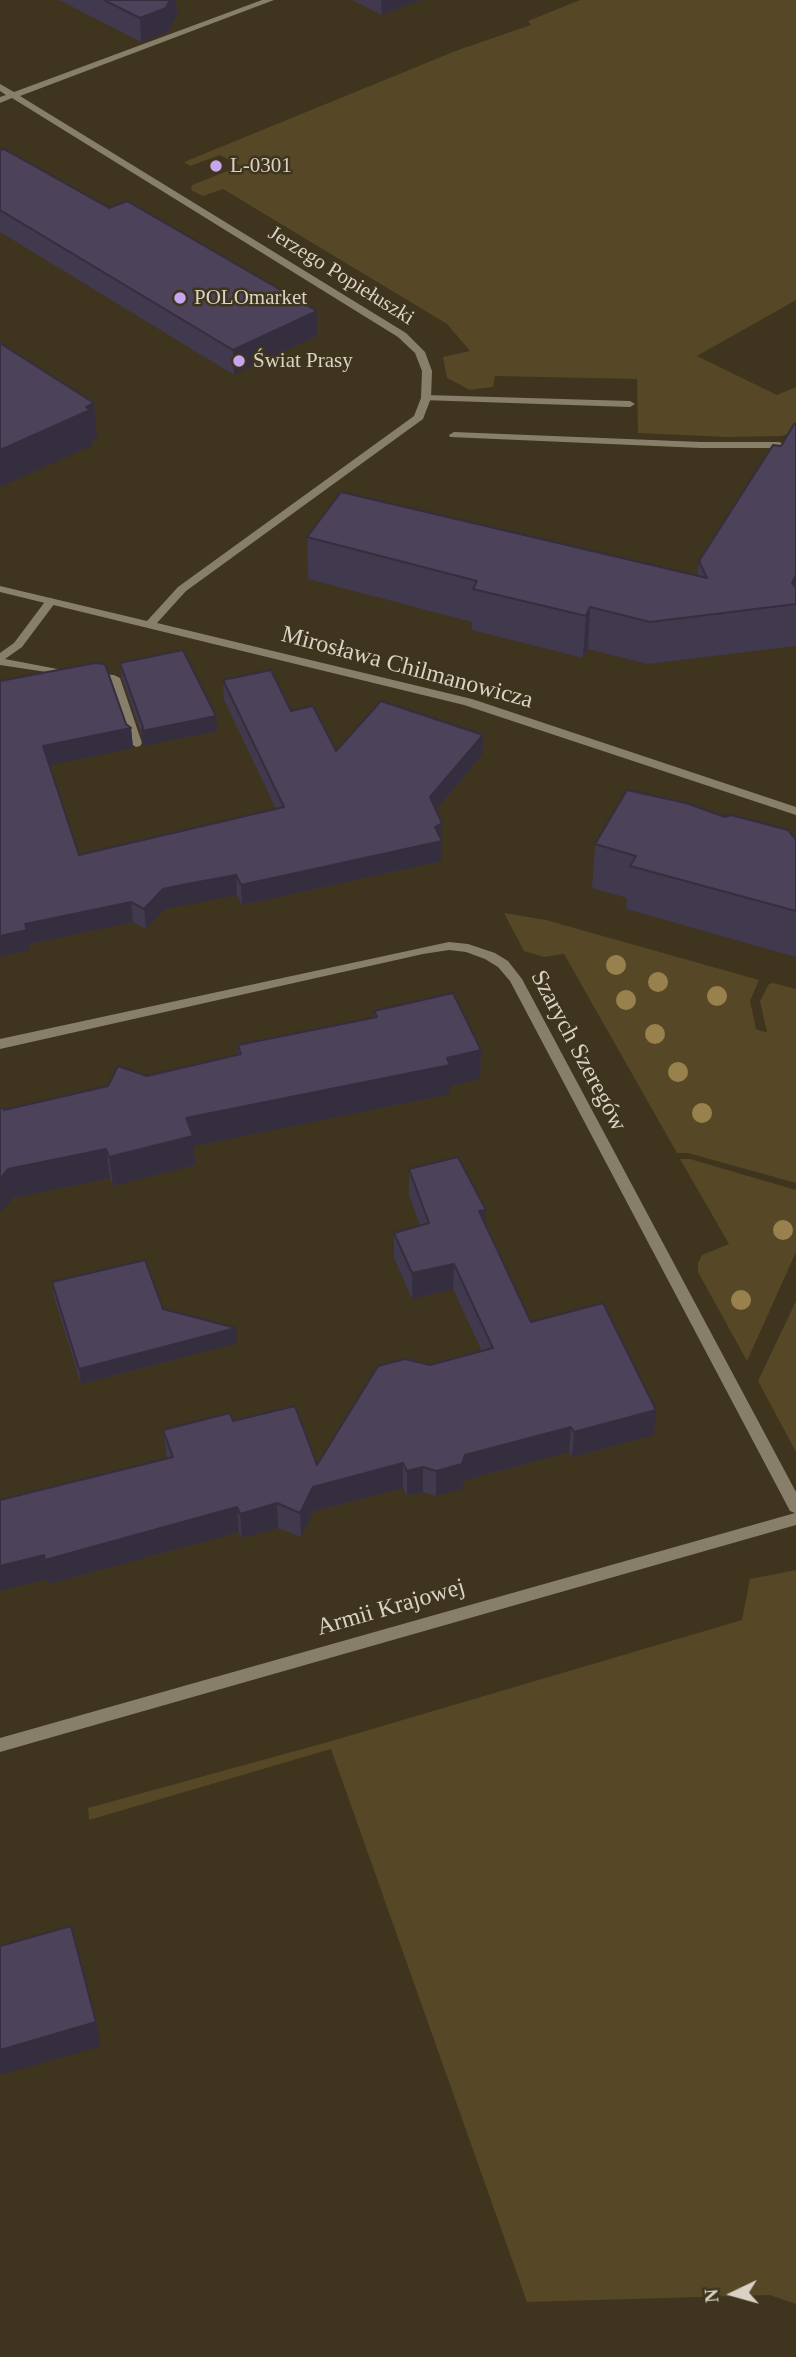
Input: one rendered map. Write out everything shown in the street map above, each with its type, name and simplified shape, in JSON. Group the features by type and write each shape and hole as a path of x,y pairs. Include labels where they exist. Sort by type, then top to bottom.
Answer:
{"street":[{"path":"0,100 270,0"},
{"name":"Jerzego Popiełuszki","path":"0,87 402,335 420,352 427,371 426,398"},
{"path":"151,623 182,589 419,417 426,398 630,404"},
{"path":"454,435 701,445 778,444 796,449"},
{"name":"Mirosława Chilmanowicza","path":"0,589 151,623 468,702 796,811"},
{"path":"0,660 18,645 51,601"},
{"path":"0,660 77,676 114,678 136,743"},
{"name":"Szarych Szeregów","path":"0,1044 423,950 449,946 468,948 491,956 503,964 514,979 796,1507"},
{"name":"Armii Krajowej","path":"0,1745 796,1520"}],"shaded area":[{"path":"580,0 796,0 796,300 697,356 777,395 796,387 796,432 781,436 727,437 638,433 637,379 495,376 493,387 470,390 447,378 443,357 470,351 447,324 223,189 203,196 191,190 192,185 240,166 220,155 190,166 184,162 458,50 531,25 528,21"},
{"path":"504,913 546,920 759,980 750,1001 756,1029 761,1031 767,1032 760,1001 769,984 796,989 796,1183 688,1153 677,1153 564,954 544,957 524,951"},
{"path":"680,1159 690,1159 796,1190 796,1252 747,1361 698,1272 702,1255 729,1244"},
{"path":"796,1301 796,1452 758,1381"},
{"path":"796,1570 796,2304 770,2295 527,2302 331,1749 89,1820 88,1808 328,1742 742,1620 750,1579"}],"building":[{"path":"104,0 170,0 166,8 140,18"},
{"path":"4,149 109,208 127,201 317,311 233,350 0,210 0,150"},
{"path":"0,343 94,403 86,407 90,410 0,450"},
{"path":"794,424 796,575 792,583 796,588 796,604 650,622 590,607 586,616 473,589 477,581 307,537 341,492 707,578 699,561 773,445 781,446"},
{"path":"183,650 216,716 142,731 143,727 120,663"},
{"path":"95,663 105,664 126,724 131,728 43,746 79,855 284,807 223,680 271,670 291,711 313,706 336,751 381,701 483,735 430,797 442,823 435,827 442,841 241,885 236,875 163,889 144,909 131,902 25,924 27,930 0,936 0,681"},
{"path":"627,790 686,803 725,817 731,815 788,830 796,840 796,911 630,866 636,856 595,844"},
{"path":"453,993 481,1050 447,1058 450,1065 186,1118 193,1136 109,1157 106,1149 8,1169 0,1179 0,1108 4,1110 108,1086 118,1066 147,1076 241,1054 238,1045 377,1017 374,1011"},
{"path":"458,1157 486,1210 479,1211 531,1322 603,1303 656,1410 574,1432 571,1427 465,1455 462,1464 436,1471 423,1467 407,1471 403,1463 313,1487 300,1513 277,1503 240,1514 237,1507 45,1560 44,1555 0,1566 0,1500 173,1457 163,1430 230,1413 233,1421 295,1406 317,1465 378,1366 405,1359 430,1365 493,1348 454,1264 412,1273 394,1233 429,1223 409,1169"},
{"path":"145,1260 163,1309 236,1328 79,1369 52,1282"},
{"path":"71,1926 96,2022 0,2050 0,1946"}],"place":[{"name":"L-0301","path":"216,166"},
{"name":"POLOmarket","path":"180,298"},
{"name":"Świat Prasy","path":"239,361"}]}
